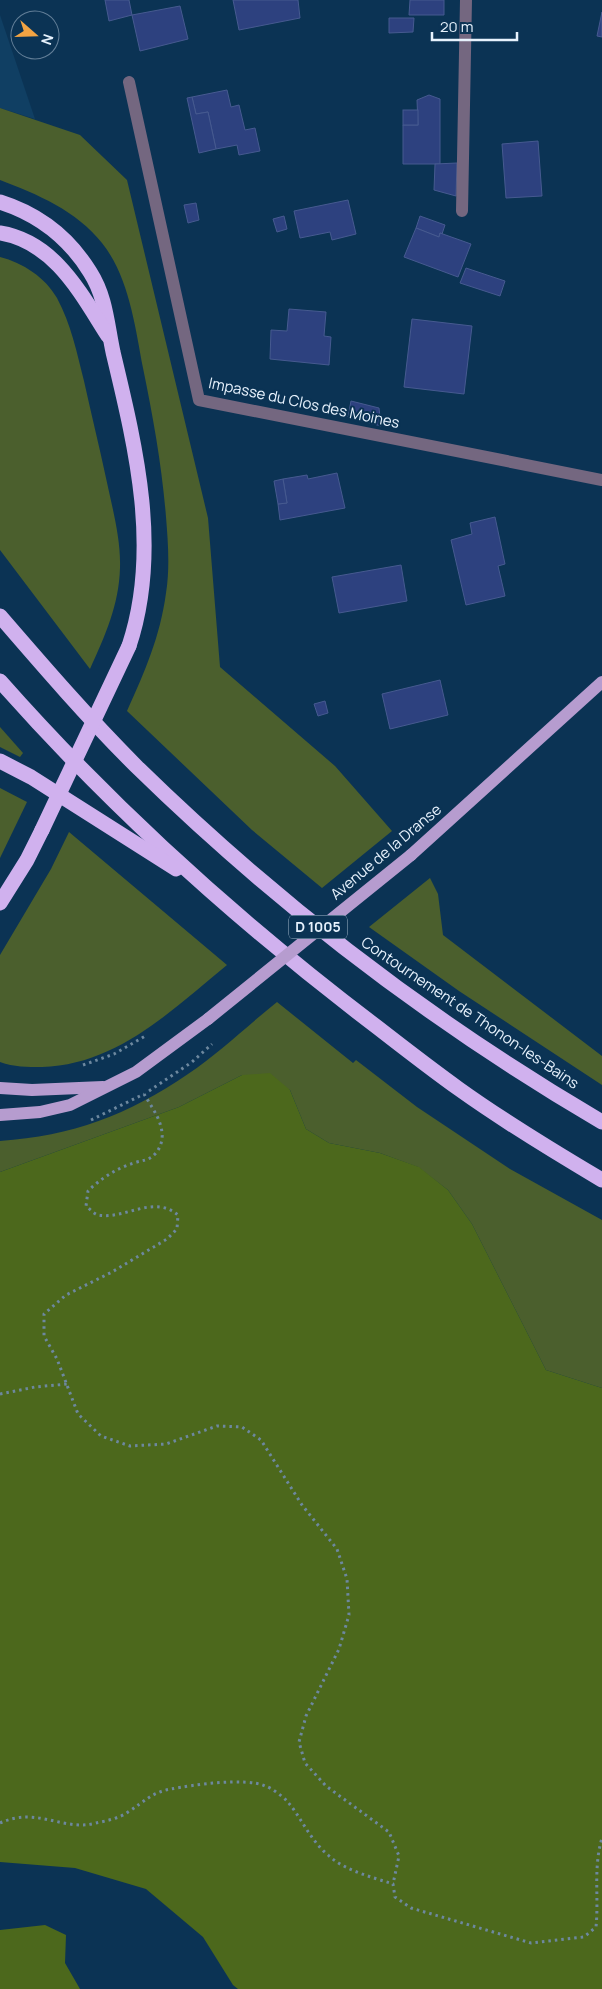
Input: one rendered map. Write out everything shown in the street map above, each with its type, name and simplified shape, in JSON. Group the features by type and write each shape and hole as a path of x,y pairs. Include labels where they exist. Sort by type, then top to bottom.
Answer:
{"highway":[{"path":"0,202 27,212 64,238 92,274 108,317 110,340 131,436 144,512 144,576 140,605 128,646 42,830 27,860 0,903"},
{"path":"0,233 27,242 46,253 62,268 76,285 110,340"},
{"name":"Contournement de Thonon-les-Bains","path":"0,616 66,692 136,765 210,836 287,902 356,958 428,1009 500,1058 602,1122"},
{"name":"D 1005","path":"0,681 81,768 144,831 275,948 459,1089 550,1149 602,1180"},
{"path":"0,761 31,777 210,891"}],"main road":[{"name":"Avenue de la Dranse","path":"0,1115 55,1110 70,1105 148,1064 208,1019 411,855 602,682"},
{"name":"Avenue de la Dranse","path":"0,1088 32,1090 108,1086"}],"street":[{"path":"462,211 466,0"},
{"name":"Impasse du Clos des Moines","path":"129,82 198,400 602,480"}],"path":[{"path":"81,1066 114,1054 150,1033"},
{"path":"144,1094 163,1134 156,1154 147,1160 133,1163 98,1181 88,1191 86,1206 97,1215 112,1215 143,1207 170,1208 178,1215 178,1229 167,1239 112,1272 66,1295 44,1314 44,1336 57,1359 78,1414 101,1436 130,1446 166,1444 217,1426 242,1427 261,1440 302,1506 337,1549 346,1579 349,1615 338,1649 306,1716 299,1742 305,1763 326,1786 389,1832 399,1856 393,1884 395,1897 411,1908 531,1944 584,1937 596,1927 598,1908 596,1869 602,1838"},
{"path":"0,1394 35,1387 66,1384"},
{"path":"0,1823 10,1818 34,1816 70,1824 94,1824 127,1813 148,1796 170,1789 236,1782 265,1785 286,1801 304,1828 328,1856 348,1868 393,1884"}],"shaded area":[{"path":"0,15 10,45 10,60 15,60 35,119 0,108"}],"green space":[{"path":"0,108 80,135 127,180 208,518 220,667 335,766 392,831 322,888 252,830 127,711 146,668 156,639 163,609 168,565 166,517 160,460 134,319 119,271 102,243 92,232 56,205 0,180"},
{"path":"0,257 25,267 40,277 57,298 70,328 101,453 118,534 120,568 114,608 90,669 0,550"},
{"path":"0,727 23,753 20,757 0,747"},
{"path":"0,788 27,802 0,858"},
{"path":"69,832 227,965 164,1017 119,1046 95,1057 69,1064 42,1067 5,1064 0,1062 0,955 51,869"},
{"path":"430,878 438,894 443,935 602,1056 602,1085 459,991 369,927"},
{"path":"277,1002 353,1063 356,1060 417,1107 510,1169 602,1220 602,1388 546,1370 472,1224 448,1190 418,1167 380,1153 329,1143 306,1129 290,1090 242,1075 179,1107 0,1172 0,1141 51,1134 75,1128 99,1121 143,1101 199,1066"},
{"path":"270,1073 290,1090 306,1129 329,1143 380,1153 419,1167 448,1190 472,1224 546,1370 602,1388 602,1989 238,1989 233,1985 203,1937 146,1889 75,1868 0,1862 0,1172 179,1107 242,1075"},
{"path":"45,1925 66,1935 65,1963 80,1989 0,1989 0,1930"}],"building":[{"path":"105,0 129,0 132,15 109,21"},
{"path":"233,0 298,0 300,18 239,30"},
{"path":"410,0 444,0 444,15 409,15"},
{"path":"180,6 188,39 140,51 132,15"},
{"path":"602,12 602,37 597,36"},
{"path":"389,18 414,18 413,32 389,33"},
{"path":"227,90 231,107 239,105 245,130 255,128 260,151 239,155 237,145 216,149 208,112 196,114 192,97"},
{"path":"429,95 440,99 440,164 403,164 403,125 418,125 417,100"},
{"path":"192,97 196,114 208,112 216,149 199,153 187,98"},
{"path":"403,110 418,110 418,125 403,125"},
{"path":"538,141 542,196 506,198 502,144"},
{"path":"457,163 456,196 434,190 435,164"},
{"path":"348,200 356,234 332,240 330,232 300,238 294,211"},
{"path":"196,203 199,220 188,223 184,205"},
{"path":"284,216 287,229 277,232 273,219"},
{"path":"420,216 445,225 442,234 440,233 439,237 416,228"},
{"path":"416,228 439,237 440,233 471,244 458,277 404,257"},
{"path":"466,268 505,281 500,296 460,283"},
{"path":"289,309 326,312 324,336 331,337 329,365 270,359 271,330 287,331"},
{"path":"412,319 472,326 464,394 404,387"},
{"path":"351,401 379,408 381,426 348,417"},
{"path":"337,473 345,508 280,520 278,504 287,503 283,479 307,475 308,479"},
{"path":"283,479 287,503 278,504 274,481"},
{"path":"495,517 505,564 498,566 505,596 466,605 451,540 472,534 470,523"},
{"path":"401,565 407,601 339,613 332,577"},
{"path":"440,680 448,715 390,729 382,694"},
{"path":"325,701 328,713 318,716 314,704"}]}
